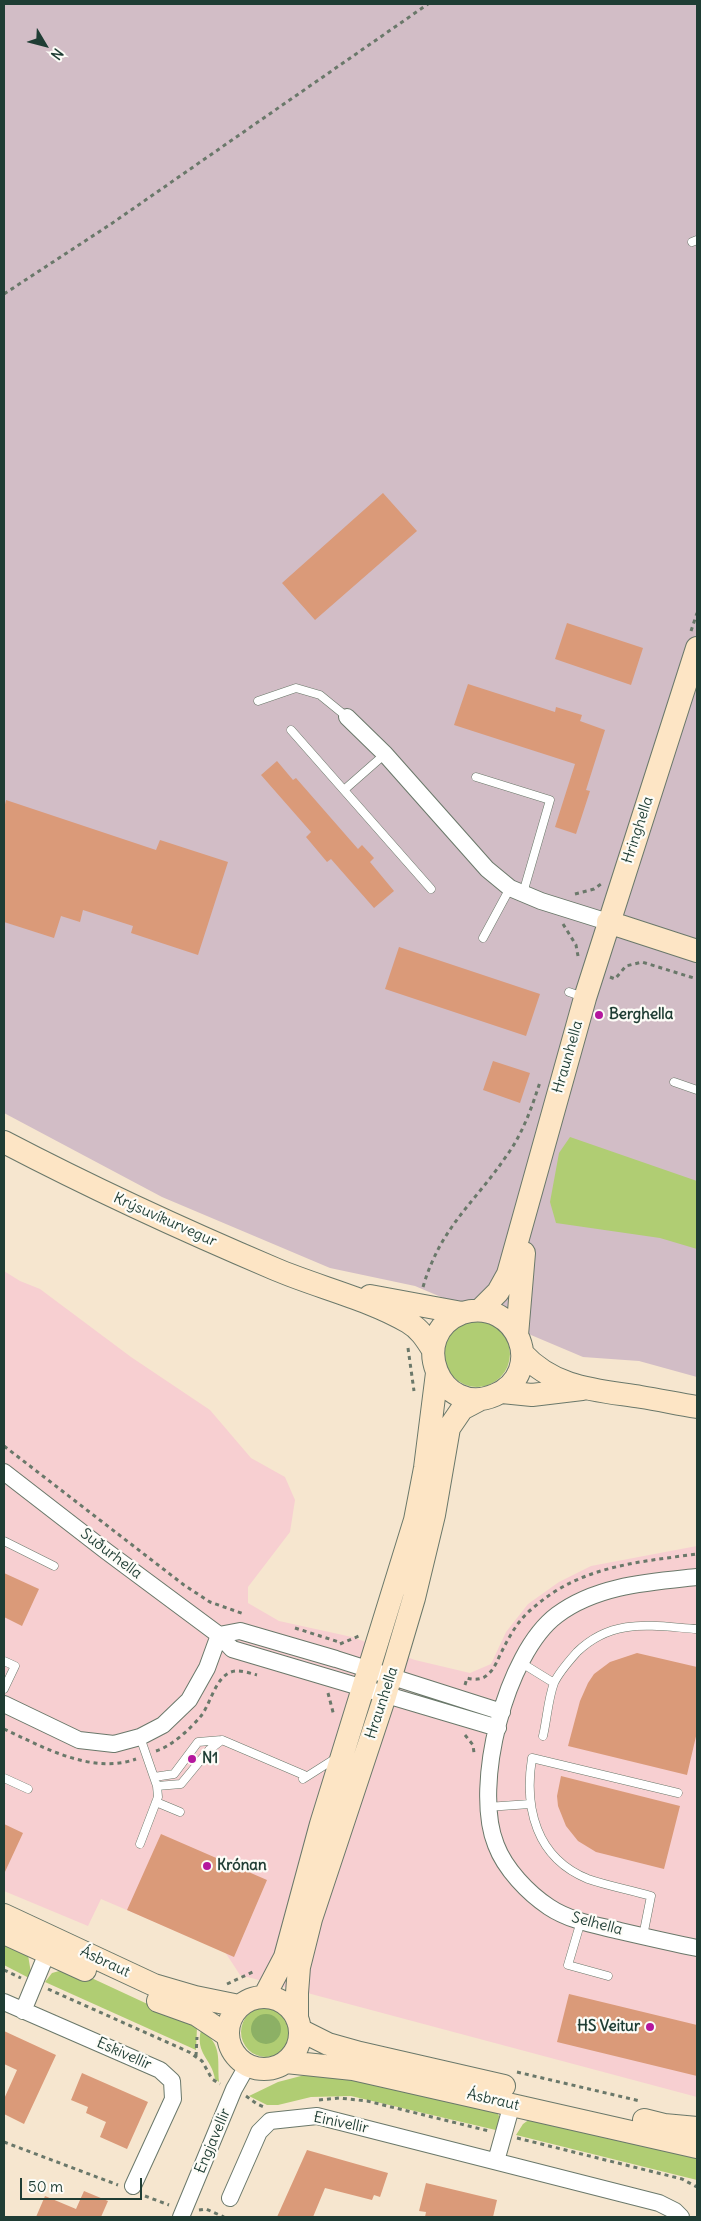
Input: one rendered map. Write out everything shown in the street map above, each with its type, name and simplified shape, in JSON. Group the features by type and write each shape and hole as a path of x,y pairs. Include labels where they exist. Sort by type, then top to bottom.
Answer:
{"street":[{"name":"Hringhella","path":"608,922 697,648"},
{"path":"347,717 385,754 487,869 517,891 697,951"},
{"name":"Hraunhella","path":"471,1312 504,1284 530,1193 577,995 608,922"},
{"name":"Krýsuvíkurvegur","path":"4,1142 137,1209 286,1273 330,1289 407,1322 425,1337 433,1350"},
{"name":"Hraunhella","path":"520,1344 530,1193"},
{"name":"Krýsuvíkurvegur","path":"330,1289 471,1312"},
{"path":"583,1389 532,1395 465,1397 454,1393 446,1386 437,1373 433,1350 436,1338 442,1327 451,1319 471,1312 501,1317 535,1366 544,1372 583,1389 697,1407"},
{"path":"492,1395 517,1375 520,1344"},
{"name":"Hraunhella","path":"264,1997 285,1957 342,1754 415,1520 425,1468 437,1373"},
{"name":"Hraunhella","path":"299,2025 296,1993 299,1967 311,1919 388,1686 414,1598 434,1515 449,1428 462,1408 492,1395"},
{"name":"Suðurhella","path":"4,1472 219,1635"},
{"name":"Selhella","path":"697,1576 614,1589 585,1598 557,1615 533,1639 520,1661 502,1712 488,1782 487,1807 496,1845 520,1882 549,1907 572,1919 697,1948"},
{"path":"4,1704 79,1740 114,1744 140,1737 163,1725 189,1700 207,1668 219,1635 240,1631 498,1728"},
{"path":"388,1686 502,1712"},
{"name":"Ásbraut","path":"4,1916 154,1985 195,1997 240,2006"},
{"name":"Ásbraut","path":"4,1933 144,1996 197,2015 227,2035"},
{"path":"23,2010 46,1953"},
{"path":"264,1997 272,1998 287,2006 299,2025 297,2048 286,2062 277,2067 267,2070 247,2066 237,2058 230,2048 227,2035 230,2019 240,2006 247,2001 264,1997"},
{"name":"Eskivellir","path":"4,2002 160,2070 172,2081 174,2099 131,2189"},
{"name":"Ásbraut","path":"299,2025 328,2044 360,2054 664,2125 697,2128"},
{"name":"Ásbraut","path":"286,2062 353,2069 697,2148"},
{"name":"Engjavellir","path":"182,2214 234,2089 247,2066"},
{"path":"496,2161 512,2104"},
{"name":"Einivellir","path":"230,2198 259,2132 270,2121 317,2116 659,2204 675,2211 681,2217"}],"lane":[{"path":"258,701 296,688 320,694 347,717"},
{"path":"290,730 431,889"},
{"path":"344,790 385,754"},
{"path":"476,777 550,800 517,891 483,938"},
{"path":"674,1082 697,1090"},
{"path":"4,1541 54,1566"},
{"path":"543,1736 554,1683 570,1660 600,1635 612,1630 637,1625 697,1629"},
{"path":"4,1661 14,1666 4,1689"},
{"path":"520,1661 554,1683"},
{"path":"140,1737 157,1786 156,1802 140,1844"},
{"path":"154,1777 174,1774 198,1742 222,1740 303,1777 342,1754"},
{"path":"157,1786 182,1784 209,1750 222,1740"},
{"path":"643,1936 651,1896 589,1879 565,1865 546,1844 536,1825 530,1804 529,1782 532,1758 678,1792"},
{"path":"4,1778 28,1789"},
{"path":"156,1802 180,1812"},
{"path":"487,1807 530,1804"},
{"path":"581,1921 568,1966 608,1976"}],"path":[{"path":"4,294 111,224 428,4"},
{"path":"615,979 626,966 642,962 697,979"},
{"path":"4,1446 201,1596 229,1610 252,1616"},
{"path":"289,1627 340,1642"},
{"path":"4,1970 189,2052 202,2061 212,2079 234,2089 256,2104 270,2108"},
{"path":"509,2070 642,2101"},
{"path":"312,2101 339,2098 367,2101 682,2179 697,2187"},
{"path":"4,2142 131,2189 182,2214 206,2209 224,2217"}],"shaded area":[{"path":"4,4 697,4 697,1377 639,1361 583,1357 415,1286 330,1268 162,1197 4,1113"},
{"path":"4,1271 20,1281 40,1289 131,1357 210,1410 251,1458 285,1477 295,1500 290,1532 248,1587 248,1603 279,1621 352,1637 415,1660 470,1673 491,1664 506,1632 528,1604 559,1582 591,1566 697,1546 697,2097 240,1975 225,1952 101,1899 88,1926 4,1891"}],"green space":[{"path":"570,1137 697,1181 697,1249 660,1238 556,1223 550,1202 559,1153"},
{"path":"477,1321 490,1323 500,1331 508,1341 510,1354 508,1367 500,1377 490,1385 477,1387 464,1385 454,1377 446,1367 444,1354 446,1341 454,1331 464,1323"},
{"path":"4,1940 28,1955 31,1973 29,1978 4,1965"},
{"path":"70,1968 197,2027 196,2050 45,1982 52,1973"},
{"path":"266,2007 284,2014 291,2032 284,2050 266,2057 248,2050 241,2032 248,2014"},
{"path":"266,2014 277,2018 281,2029 277,2040 266,2044 255,2040 251,2029 255,2018"},
{"path":"201,2030 213,2041 216,2047 219,2082 215,2079 211,2066 202,2051 200,2045"},
{"path":"320,2071 495,2109 499,2116 500,2131 351,2096 311,2097 278,2105 267,2105 249,2096 278,2082"},
{"path":"530,2119 697,2153 697,2180 516,2135 523,2124"}],"building":[{"path":"383,493 417,531 315,620 282,583"},
{"path":"567,623 643,648 631,685 555,659"},
{"path":"468,684 555,712 556,707 582,715 580,721 605,730 586,790 590,791 576,834 555,827 575,764 454,725"},
{"path":"277,761 293,780 296,778 358,849 362,845 374,858 370,862 394,891 374,908 331,859 327,862 306,837 311,832 261,775"},
{"path":"6,800 156,850 160,840 228,862 198,955 131,933 133,926 83,910 80,922 61,916 54,938 4,922 4,809"},
{"path":"399,947 540,994 526,1036 385,989"},
{"path":"493,1061 530,1073 520,1103 483,1090"},
{"path":"4,1573 39,1589 22,1626 4,1617"},
{"path":"637,1653 697,1667 697,1732 687,1775 568,1746 580,1701 594,1674 610,1662"},
{"path":"561,1776 680,1806 664,1869 596,1852 578,1841 566,1826 558,1806 557,1796"},
{"path":"4,1824 23,1833 4,1874"},
{"path":"161,1834 267,1880 234,1957 127,1910"},
{"path":"569,1994 697,2025 697,2076 557,2042"},
{"path":"4,2031 56,2055 24,2124 4,2114 4,2099 17,2070 4,2064"},
{"path":"82,2073 148,2102 127,2149 100,2137 106,2122 86,2113 88,2107 71,2100"},
{"path":"307,2150 388,2173 380,2197 374,2195 372,2200 325,2188 313,2217 277,2217"},
{"path":"426,2183 497,2200 493,2217 425,2217 426,2212 419,2211"},
{"path":"84,2191 108,2201 101,2217 36,2217 45,2196 76,2209"}],"place":[{"name":"Berghella","path":"599,1015"},
{"name":"N1","path":"192,1759"},
{"name":"Krónan","path":"207,1866"},
{"name":"HS Veitur","path":"650,2027"}]}
